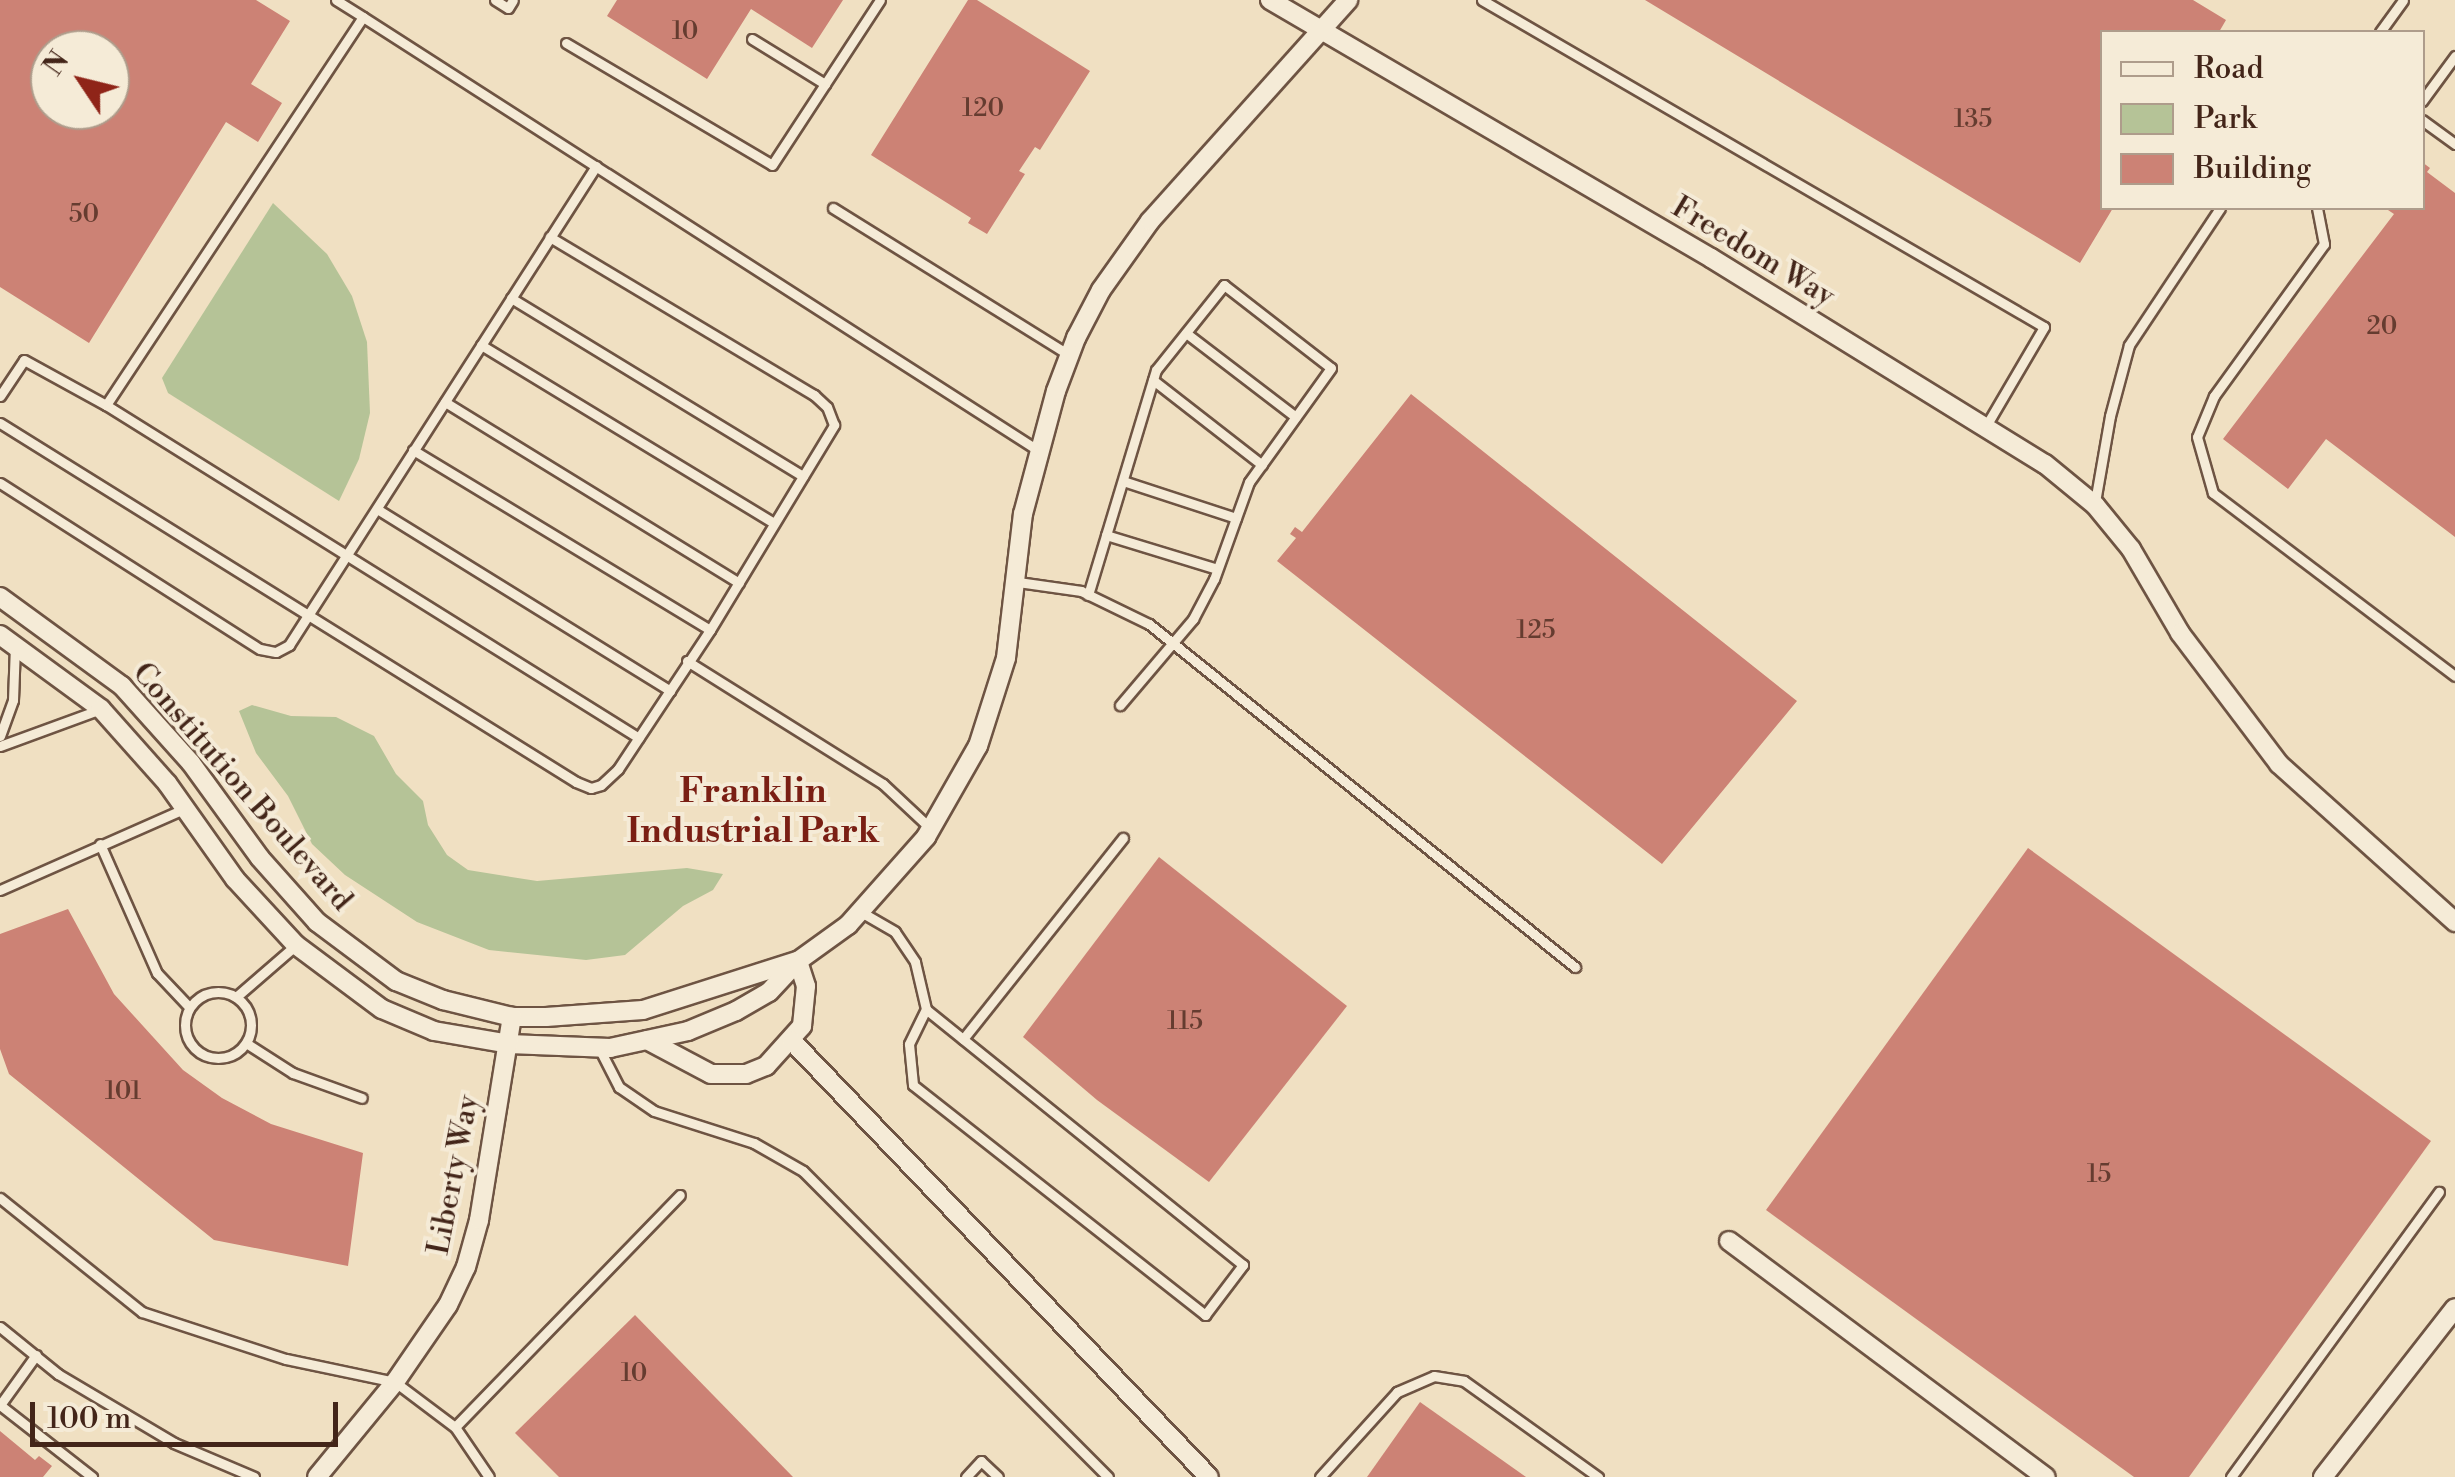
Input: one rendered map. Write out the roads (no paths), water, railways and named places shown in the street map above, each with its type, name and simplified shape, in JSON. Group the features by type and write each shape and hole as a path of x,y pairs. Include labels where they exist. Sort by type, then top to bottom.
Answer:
{"street":[{"name":"Freedom Way","path":"1270,0 1406,75 2045,464 2095,505 2131,549 2191,650 2279,764 2455,922"},
{"name":"Constitution Boulevard","path":"8,640 101,710 184,809 236,879 296,946 382,1009 434,1031 509,1044 599,1048 688,1032 736,1011 770,992 798,961 861,912 918,850 978,746 1006,658 1024,514 1039,451 1056,391 1102,290 1150,222 1348,0"},
{"name":"Constitution Boulevard","path":"0,598 122,686 192,763 260,858 317,922 396,980 443,1000 512,1017 642,1010 798,961"},
{"path":"647,1040 697,1070 727,1076 766,1066 792,1041 807,1008 798,961"},
{"name":"Liberty Way","path":"317,1477 395,1382 448,1305 466,1267 479,1220 512,1017"},
{"path":"792,1041 1208,1477"},
{"path":"1729,1241 2046,1477"},
{"path":"2323,1477 2455,1308"}],"lane":[{"path":"336,0 1039,451"},
{"path":"495,0 508,8 513,0"},
{"path":"566,43 772,165 880,0"},
{"path":"1482,0 2044,327 1986,426"},
{"path":"2381,30 2403,0"},
{"path":"106,405 363,17"},
{"path":"752,39 825,84"},
{"path":"2425,97 2453,63"},
{"path":"2425,122 2455,144"},
{"path":"0,483 260,649 276,652 289,644 596,166"},
{"path":"833,208 1072,356"},
{"path":"2095,505 2110,416 2129,345 2219,210"},
{"path":"2316,210 2324,244 2214,396 2197,437 2213,493 2455,676"},
{"path":"0,423 592,788 618,769 639,738 710,630 834,425 826,407 814,395 550,237"},
{"path":"1088,594 1153,380 1224,285 1331,368 1250,482 1218,569 1194,619 1120,705"},
{"path":"512,298 803,476"},
{"path":"1186,332 1296,417"},
{"path":"482,345 774,524"},
{"path":"0,396 24,360 106,405 639,738"},
{"path":"1153,380 1262,465"},
{"path":"444,402 738,582"},
{"path":"414,450 710,630"},
{"path":"1123,481 1236,518"},
{"path":"376,508 670,691"},
{"path":"1106,535 1218,569"},
{"path":"1018,582 1088,594 1149,624 1575,967"},
{"path":"0,736 13,700 8,640"},
{"path":"687,661 883,784 930,827"},
{"path":"0,746 101,710"},
{"path":"0,890 184,809"},
{"path":"962,1038 1123,838"},
{"path":"100,844 157,973 189,1007 186,1038 200,1054 220,1059 246,1044"},
{"path":"861,912 895,932 916,962 926,1009 910,1044 914,1085 1205,1315 1243,1265 926,1009"},
{"path":"236,997 296,946"},
{"path":"189,1007 216,992 236,997 249,1013 246,1044"},
{"path":"246,1044 294,1073 362,1098"},
{"path":"599,1048 619,1087 654,1111 754,1143 803,1172 1108,1477"},
{"path":"2231,1477 2439,1192"},
{"path":"454,1427 680,1195"},
{"path":"0,1198 142,1312 286,1359 395,1382 454,1427 489,1477"},
{"path":"0,1327 58,1374 174,1443 254,1477"},
{"path":"36,1355 0,1405 92,1477"},
{"path":"1320,1477 1398,1392 1434,1376 1464,1380 1598,1477"},
{"path":"966,1477 981,1461 998,1477"},
{"path":"72,1477 80,1468"}],"district":[{"name":"Franklin Industrial Park","path":"753,812"}]}
